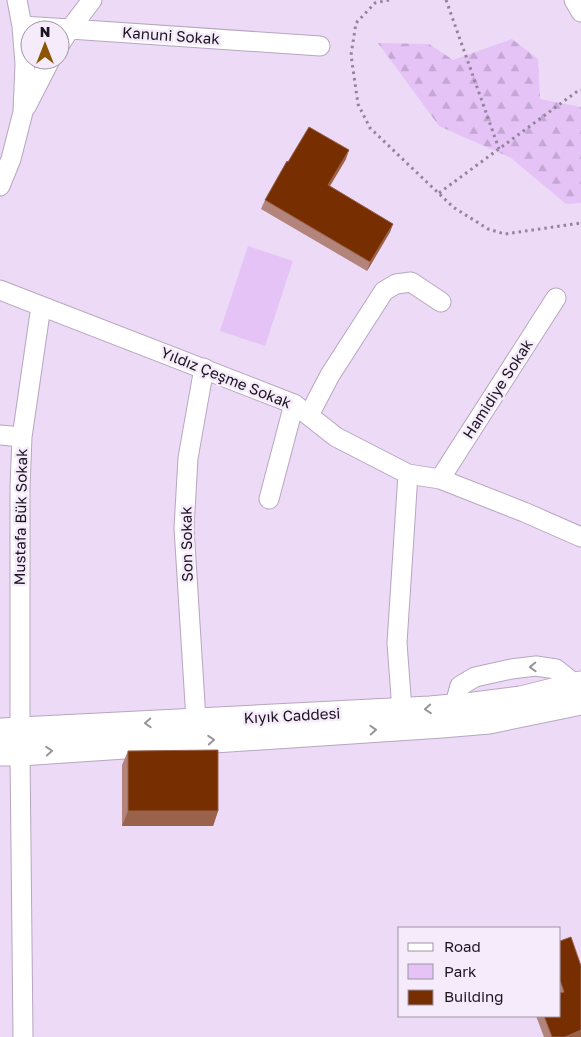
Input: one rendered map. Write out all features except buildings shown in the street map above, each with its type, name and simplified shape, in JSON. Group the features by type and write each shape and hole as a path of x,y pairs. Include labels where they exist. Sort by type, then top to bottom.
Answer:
{"main road":[{"name":"Kıyık Caddesi","path":"10,742 196,720 454,707 579,690"},
{"name":"Kıyık Caddesi","path":"10,742 442,725 489,721 579,690"}],"street":[{"path":"17,0 21,20"},
{"path":"70,29 92,0"},
{"path":"574,0 581,12"},
{"name":"Kanuni Sokak","path":"70,36 320,46"},
{"path":"0,186 11,159 23,112 25,70"},
{"path":"23,112 45,70"},
{"path":"268,498 301,409 330,375 384,291 396,284 411,282 441,302"},
{"name":"Yıldız Çeşme Sokak","path":"0,290 204,368 301,409 336,437 408,474 440,479 581,537"},
{"name":"Hamidiye Sokak","path":"440,479 556,298"},
{"name":"Mustafa Bük Sokak","path":"23,1037 10,742 22,437 41,306"},
{"name":"Son Sokak","path":"196,720 184,528 188,458 204,368"},
{"path":"0,435 22,437"},
{"path":"402,710 397,643 408,474"}],"path":[{"path":"389,0 375,3 356,23 351,55 358,104 370,128 453,207 488,229 504,234 581,223"},
{"path":"446,0 499,149"},
{"path":"439,193 581,90"}],"green space":[{"path":"512,39 538,59 540,99 581,107 581,203 566,204 511,158 439,126 378,43 429,44 453,60"},
{"path":"248,246 293,261 265,346 220,331"}]}
